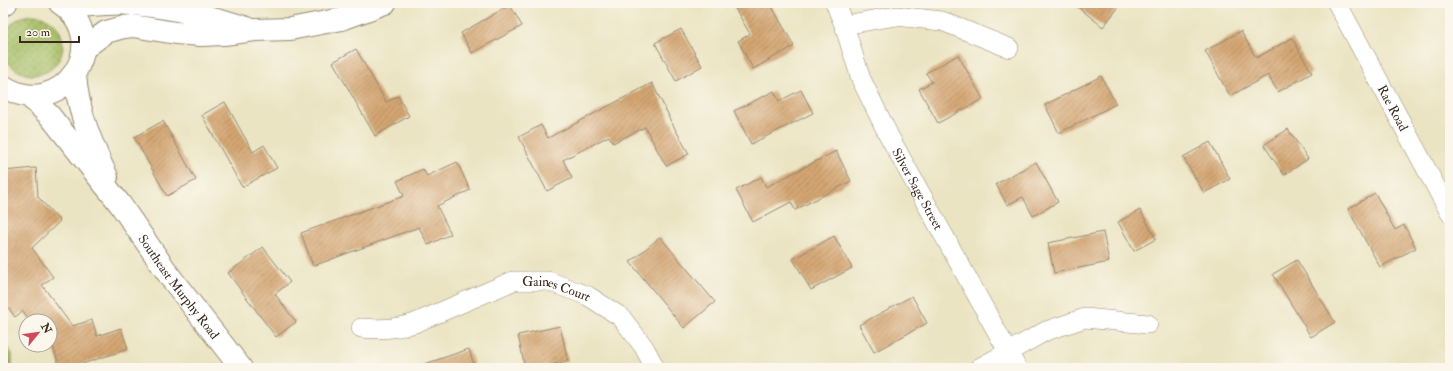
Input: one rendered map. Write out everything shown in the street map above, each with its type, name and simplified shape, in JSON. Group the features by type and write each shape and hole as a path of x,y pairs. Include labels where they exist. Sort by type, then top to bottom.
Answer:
{"main road":[{"path":"83,48 106,32 128,26 201,35 235,34 255,30 290,29 318,25 348,17 385,3"},
{"path":"63,5 145,5 202,15 255,30"},
{"path":"3,86 13,92 29,96 50,93 64,86 75,74 80,62 83,48 83,38 78,23 63,5"},
{"name":"Southeast Murphy Road","path":"75,74 77,96 86,127 104,171 120,204"},
{"name":"Southeast Murphy Road","path":"29,96 50,116 120,204 162,265 242,368"}],"street":[{"name":"Silver Sage Street","path":"835,3 844,25 861,79 889,136 1012,360"},
{"name":"Rae Road","path":"1337,3 1450,213"},
{"path":"844,25 896,16 942,21 1009,48"},
{"name":"Gaines Court","path":"361,328 376,330 401,328 415,324 512,281 548,281 588,296 621,317 644,347 655,368"},
{"path":"979,368 1012,360 1046,331 1085,318 1148,324"}],"green space":[{"path":"27,15 39,15 55,23 61,33 63,45 61,57 55,67 39,75 27,75 11,67 3,51 3,39 11,23"},
{"path":"3,341 12,354 12,368 3,368"}],"building":[{"path":"732,3 770,3 794,46 753,69 738,41 750,34"},
{"path":"1073,3 1122,3 1103,27"},
{"path":"510,5 522,26 472,53 461,33"},
{"path":"681,29 702,66 676,81 655,43"},
{"path":"1241,31 1256,58 1292,38 1312,73 1278,92 1268,75 1230,96 1205,51"},
{"path":"356,49 386,102 398,96 409,116 375,136 333,62"},
{"path":"958,55 983,99 938,123 919,89 932,82 926,73"},
{"path":"1101,76 1116,104 1059,133 1045,105"},
{"path":"652,83 689,154 666,166 645,127 613,143 609,136 563,160 572,178 547,191 519,137 541,125 548,138"},
{"path":"801,90 813,113 751,144 734,111 774,91 779,101"},
{"path":"225,102 253,152 264,145 277,168 242,187 202,115"},
{"path":"163,121 196,180 167,196 134,137"},
{"path":"1288,129 1308,159 1284,175 1264,145"},
{"path":"1210,142 1230,179 1204,193 1183,157"},
{"path":"836,151 851,181 795,210 791,202 753,222 736,190 761,177 766,187"},
{"path":"457,162 470,190 437,206 451,234 428,245 419,227 313,266 301,233 404,196 397,181 423,169 427,176"},
{"path":"1036,162 1058,202 1033,216 1023,197 1007,205 996,184"},
{"path":"36,168 38,197 60,221 32,248 53,277 42,285 72,326 92,320 97,336 121,328 128,349 70,368 60,368 55,353 58,353 58,313 24,313 23,311 18,313 15,317 3,300 3,171"},
{"path":"1375,193 1395,230 1404,225 1416,248 1380,267 1348,209"},
{"path":"1140,210 1156,239 1134,251 1118,222"},
{"path":"1103,232 1109,262 1054,273 1048,243"},
{"path":"834,236 852,268 811,290 793,259"},
{"path":"660,237 715,302 684,328 630,262"},
{"path":"263,247 290,282 275,294 296,322 276,337 228,273"},
{"path":"1297,260 1335,322 1311,337 1273,274"},
{"path":"912,296 927,323 874,352 859,325"},
{"path":"560,326 568,361 536,368 525,368 518,335"},
{"path":"469,349 475,368 422,368 422,365"}]}
